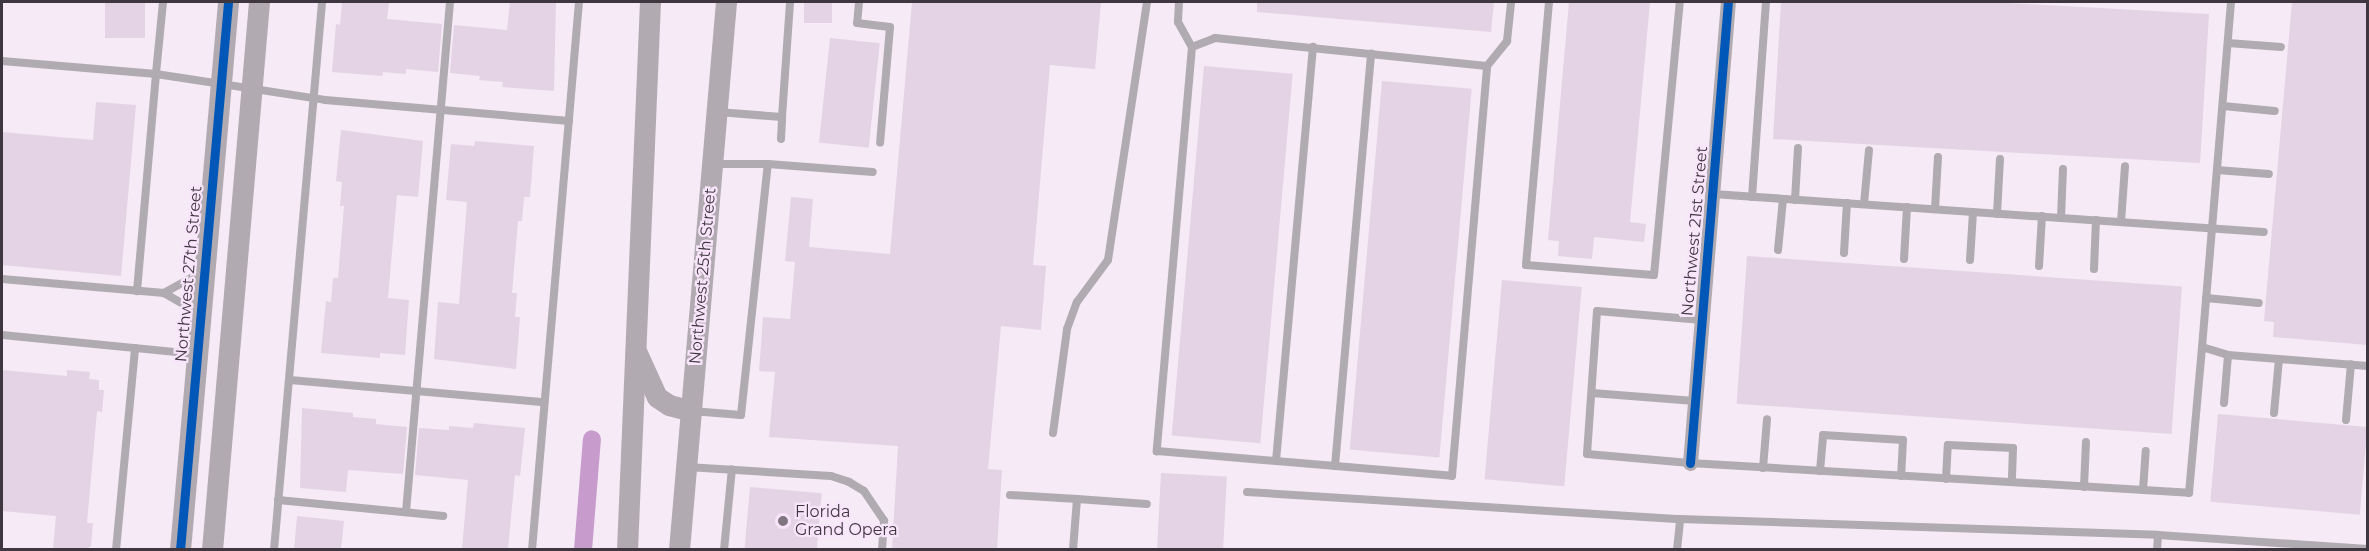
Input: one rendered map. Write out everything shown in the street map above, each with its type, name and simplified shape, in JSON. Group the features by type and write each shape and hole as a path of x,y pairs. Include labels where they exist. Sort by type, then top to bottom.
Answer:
{"main road":[{"name":"Northwest 27th Street","path":"180,549 228,2"},
{"path":"212,549 259,2"},
{"path":"627,549 650,2"},
{"name":"Northwest 25th Street","path":"679,549 726,2"},
{"path":"637,352 657,396 669,405 691,411"}],"street":[{"name":"Northwest 21st Street","path":"1690,463 1728,2"}],"lane":[{"path":"137,291 163,2"},
{"path":"274,549 322,2"},
{"path":"406,512 450,2"},
{"path":"532,549 579,2"},
{"path":"781,139 790,2"},
{"path":"859,2 857,23 890,27 880,142"},
{"path":"1053,433 1066,329 1077,302 1108,260 1147,2"},
{"path":"1179,2 1178,22 1192,47 1156,451 1452,476 1487,66 1507,41 1511,2"},
{"path":"1550,2 1526,265 1654,276 1680,2"},
{"path":"1752,196 1766,2"},
{"path":"1702,320 1597,310 1587,453 1763,468 2189,493 2231,2"},
{"path":"1192,47 1215,38 1487,66"},
{"path":"2228,43 2282,47"},
{"path":"1276,461 1313,47"},
{"path":"1335,466 1371,54"},
{"path":"2,61 221,81 314,99 569,121"},
{"path":"2223,106 2275,111"},
{"path":"716,112 782,117"},
{"path":"1795,200 1798,148"},
{"path":"1864,204 1869,150"},
{"path":"1935,209 1938,157"},
{"path":"1997,214 2000,159"},
{"path":"712,164 768,164 873,172"},
{"path":"691,411 741,415 768,164"},
{"path":"2121,222 2125,166"},
{"path":"2061,218 2063,169"},
{"path":"2217,170 2269,174"},
{"path":"1713,194 2264,232"},
{"path":"1778,250 1783,199"},
{"path":"1844,253 1847,203"},
{"path":"1904,259 1907,207"},
{"path":"1970,260 1973,212"},
{"path":"2039,266 2042,216"},
{"path":"2094,269 2096,220"},
{"path":"164,293 204,271"},
{"path":"2,279 164,293 200,314"},
{"path":"2206,298 2259,303"},
{"path":"2,335 197,354"},
{"path":"2202,347 2228,355 2367,366"},
{"path":"116,549 135,348"},
{"path":"2224,403 2228,355"},
{"path":"2274,413 2279,359"},
{"path":"2346,420 2351,364"},
{"path":"290,380 544,402"},
{"path":"1592,393 1695,401"},
{"path":"1763,468 1767,419"},
{"path":"1820,471 1823,435 1891,439 1903,440 1901,476"},
{"path":"2084,487 2086,442"},
{"path":"1946,478 1948,445 2013,448 2012,482"},
{"path":"2143,490 2146,451"},
{"path":"686,467 831,476 849,482 864,491 884,520 882,549"},
{"path":"724,549 732,469"},
{"path":"1247,492 1680,519 2158,535 2367,549"},
{"path":"1010,495 1147,504"},
{"path":"1073,549 1077,499"},
{"path":"278,500 443,516"},
{"path":"1677,549 1680,519"},
{"path":"2157,549 2158,535"}],"building":[{"path":"105,2 145,2 145,38 105,38"},
{"path":"342,2 389,2 387,19 442,24 438,72 406,69 406,74 383,72 382,76 332,72 336,24 340,25"},
{"path":"510,2 556,2 554,91 502,87 503,82 479,80 480,76 450,73 454,25 507,30"},
{"path":"804,2 832,2 832,23 804,23"},
{"path":"912,2 1101,2 1095,69 1050,65 1033,265 1046,266 1041,330 1001,326 988,469 1002,470 997,549 892,549 898,446 769,437 775,372 759,371 763,317 790,319 795,262 785,261 791,197 813,199 809,247 890,254"},
{"path":"1257,2 1494,2 1491,32 1257,12"},
{"path":"1569,2 1650,2 1630,222 1646,224 1644,242 1594,237 1592,259 1558,256 1559,241 1548,240"},
{"path":"1781,2 1990,2 2209,14 2200,163 1773,139"},
{"path":"2292,2 2367,2 2367,345 2273,337 2274,322 2264,321"},
{"path":"830,38 880,43 869,148 819,142"},
{"path":"1204,66 1293,74 1260,443 1172,436"},
{"path":"1382,81 1472,89 1439,457 1350,450"},
{"path":"96,102 136,105 121,276 2,265 2,132 93,140"},
{"path":"341,130 423,141 418,197 397,195 388,298 409,300 405,355 380,353 380,358 321,353 326,301 331,302 333,278 338,278 344,206 340,206 342,182 336,181"},
{"path":"475,141 534,146 530,197 524,197 522,221 518,221 512,293 517,293 515,317 520,317 516,369 434,359 438,302 459,304 467,202 446,200 451,144 474,146"},
{"path":"1747,256 2182,286 2172,434 1737,404"},
{"path":"1502,280 1582,287 1564,486 1485,479"},
{"path":"2,370 67,376 67,370 90,372 89,379 99,380 99,390 104,390 102,412 97,411 87,523 93,523 91,546 86,549 53,549 56,516 2,511"},
{"path":"302,408 353,413 353,417 376,419 376,424 407,427 403,474 348,470 346,492 300,488"},
{"path":"2218,414 2367,427 2360,515 2210,502"},
{"path":"474,423 525,428 520,476 515,475 508,549 462,549 468,480 415,475 419,428 449,430 449,426 473,428"},
{"path":"1161,473 1227,476 1223,550 1157,549"},
{"name":"Florida Grand Opera","path":"750,487 822,493 817,550 745,549"},
{"path":"297,516 344,521 341,549 294,549"}],"waterway":[{"path":"583,550 592,439"}],"cycle path":[{"path":"180,550 228,2"},
{"path":"1690,463 1728,2"}],"place":[{"name":"Florida Grand Opera","path":"783,521"}]}
